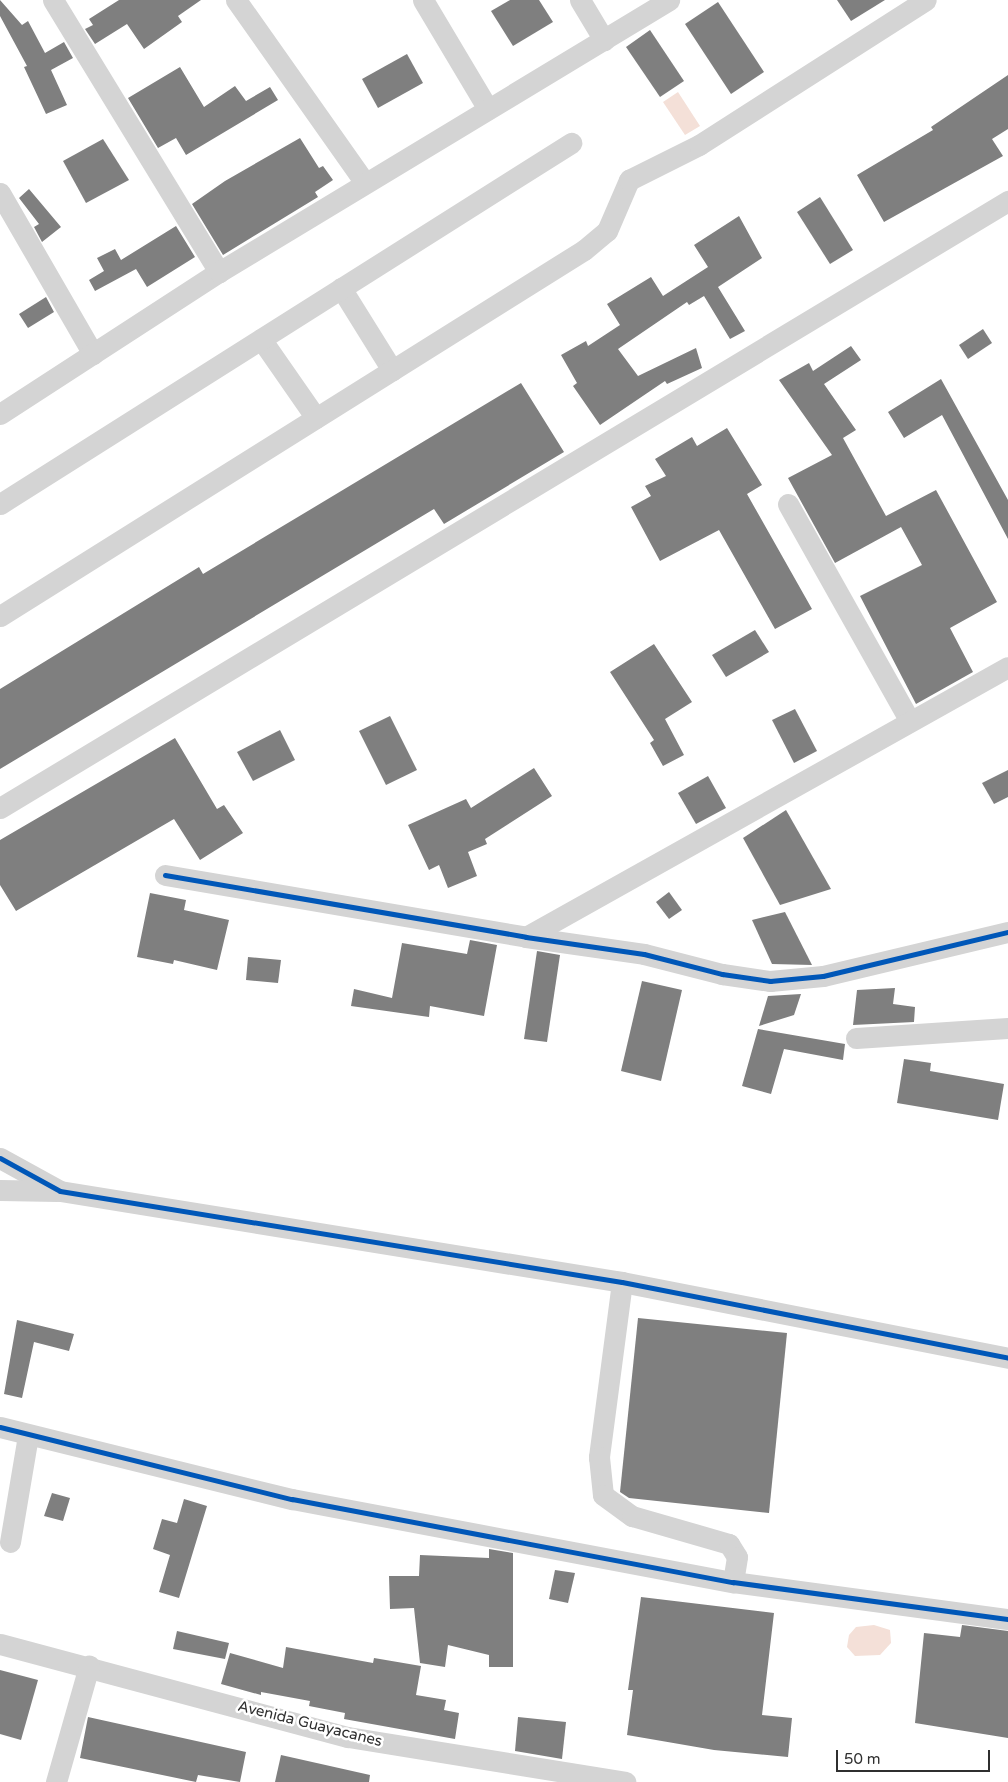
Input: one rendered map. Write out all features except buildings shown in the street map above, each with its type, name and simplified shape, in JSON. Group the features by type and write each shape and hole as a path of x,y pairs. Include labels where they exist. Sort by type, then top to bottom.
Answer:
{"street":[{"path":"54,0 219,272"},
{"path":"236,0 365,182"},
{"path":"423,0 488,109"},
{"path":"580,0 604,40"},
{"path":"0,414 219,272 669,0"},
{"path":"0,616 584,250 607,231 629,180 699,145 926,0"},
{"path":"0,504 571,142"},
{"path":"0,194 92,354"},
{"path":"0,808 1008,201"},
{"path":"341,288 392,370"},
{"path":"261,339 316,418"},
{"path":"788,504 910,722"},
{"path":"526,937 1008,667"},
{"path":"165,875 526,937 644,954 722,974 770,981 823,976 1008,932"},
{"path":"856,1038 1008,1028"},
{"path":"0,1158 60,1191"},
{"path":"0,1190 60,1191 622,1282 1008,1358"},
{"path":"622,1282 599,1457 603,1495 632,1516 729,1544 737,1556 733,1582"},
{"path":"0,1427 28,1436 292,1499 733,1582 1008,1619"},
{"path":"10,1542 28,1436"},
{"name":"Avenida Guayacanes","path":"0,1644 89,1666 348,1737 625,1782"},
{"path":"56,1782 89,1666"}],"shaded area":[{"path":"678,92 700,126 685,135 663,102"},
{"path":"874,1625 890,1630 891,1643 880,1655 855,1656 847,1647 849,1635 856,1627"}],"cycle path":[{"path":"165,875 526,937 644,954 722,974 770,981 823,976 1008,932"},
{"path":"0,1158 60,1191 622,1282 1008,1358"},
{"path":"0,1427 292,1499 733,1582 1008,1619"}]}
